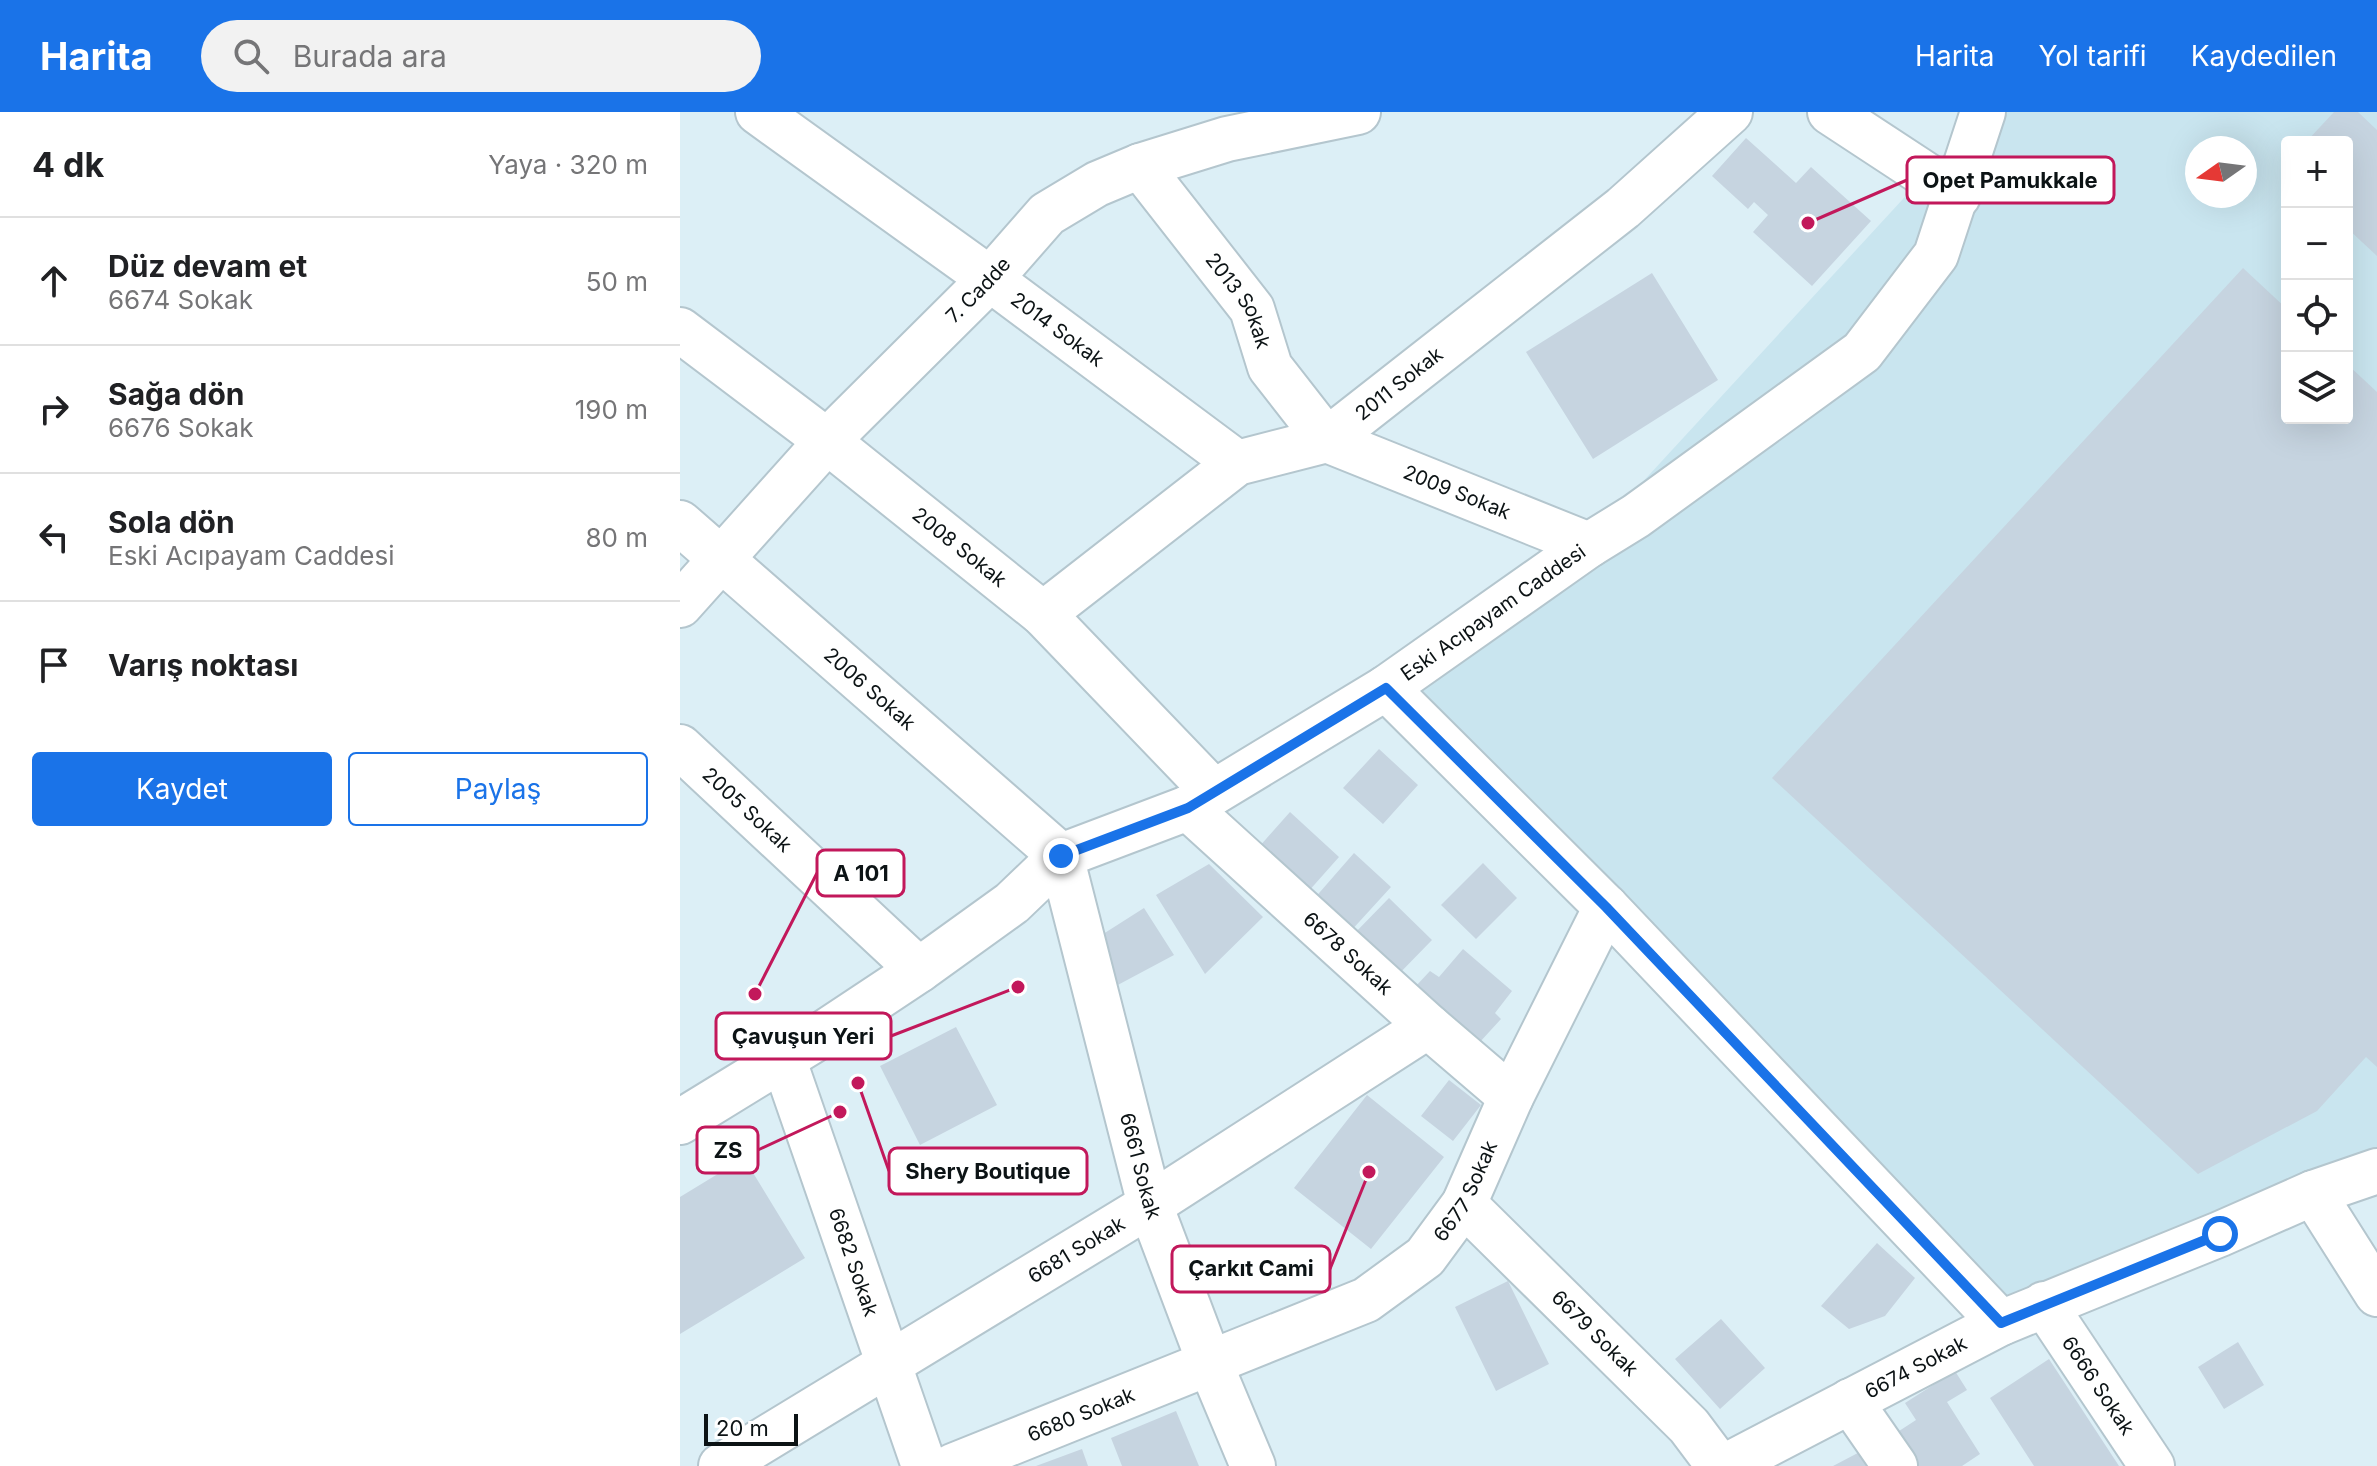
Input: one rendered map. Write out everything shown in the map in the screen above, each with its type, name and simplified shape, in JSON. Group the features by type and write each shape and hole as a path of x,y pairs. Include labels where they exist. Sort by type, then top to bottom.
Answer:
{"street":[{"name":"2014 Sokak","path":"758,112 990,279 1237,463"},
{"name":"7. Cadde","path":"680,605 827,441 990,279 1047,214 1097,184 1140,166 1227,139 1358,112"},
{"name":"2011 Sokak","path":"1043,614 1237,463 1327,440 1623,208 1730,112"},
{"path":"1830,112 1958,196"},
{"name":"Eski Acıpayam Caddesi","path":"680,1122 919,970 1012,903 1061,856 1201,800 1386,688 1589,545 1636,516 1862,352 1936,255 1958,196 1983,112"},
{"name":"2013 Sokak","path":"1140,166 1252,309 1270,367 1327,440"},
{"name":"2008 Sokak","path":"680,330 827,441 1043,614 1201,800"},
{"name":"2009 Sokak","path":"1327,440 1589,545"},
{"name":"2006 Sokak","path":"680,523 1061,856"},
{"path":"1386,688 1606,907 2001,1323"},
{"name":"2005 Sokak","path":"684,758 919,970"},
{"name":"6678 Sokak","path":"1201,800 1428,1026 1511,1097"},
{"name":"6661 Sokak","path":"1061,856 1150,1205 1253,1466"},
{"name":"6677 Sokak","path":"1209,1361 1366,1300 1425,1257 1464,1204 1511,1097 1606,907"},
{"name":"6681 Sokak","path":"721,1466 1150,1205 1428,1026"},
{"name":"6682 Sokak","path":"783,1058 924,1466"},
{"name":"6674 Sokak","path":"1726,1466 2001,1323 2313,1193 2377,1171"},
{"path":"2313,1193 2377,1294"},
{"name":"6679 Sokak","path":"1464,1204 1689,1426 1719,1466"},
{"name":"6666 Sokak","path":"2044,1304 2152,1466"},
{"name":"6680 Sokak","path":"953,1466 1209,1361"},
{"path":"1850,1401 1895,1466"}],"shaded area":[{"path":"1983,112 2377,112 2377,1168 2001,1323 1409,708 1454,639 1603,525"}],"building":[{"path":"2334,112 2358,112 2377,130 2377,256 2353,234 2353,136 2312,136"},
{"path":"1746,138 1796,183 1811,167 1871,221 1812,286 1753,232 1768,215 1754,202 1748,209 1712,176"},
{"path":"2243,268 2281,303 2281,424 2353,424 2353,370 2377,392 2377,1067 2366,1057 2317,1111 2198,1174 1772,778"},
{"path":"1652,273 1718,380 1593,459 1526,352"},
{"path":"1379,749 1418,785 1383,824 1343,788"},
{"path":"1290,812 1339,857 1307,893 1258,848"},
{"path":"1354,853 1391,887 1349,933 1313,900"},
{"path":"1483,863 1517,898 1476,939 1441,905"},
{"path":"1209,864 1263,917 1205,974 1156,895"},
{"path":"1389,898 1432,940 1394,979 1351,937"},
{"path":"1144,908 1174,955 1114,987 1089,943"},
{"path":"1463,949 1512,991 1495,1013 1501,1019 1479,1043 1415,987 1430,971 1439,977"},
{"path":"956,1027 997,1105 920,1145 880,1066"},
{"path":"1449,1080 1481,1105 1453,1141 1421,1116"},
{"path":"1367,1095 1444,1157 1371,1249 1294,1188"},
{"path":"744,1158 805,1258 680,1334 680,1197"},
{"path":"1877,1243 1915,1278 1885,1316 1849,1329 1821,1306"},
{"path":"1508,1281 1549,1364 1496,1391 1455,1307"},
{"path":"1721,1319 1765,1368 1720,1409 1675,1359"},
{"path":"2238,1342 2264,1385 2224,1409 2198,1367"},
{"path":"2049,1359 2119,1466 2034,1466 1990,1398"},
{"path":"1955,1371 1967,1390 1947,1402 1980,1454 1962,1466 1918,1466 1896,1433 1916,1420 1905,1403"},
{"path":"1176,1411 1199,1466 1122,1466 1111,1438"},
{"path":"1875,1444 1887,1466 1833,1466"},
{"path":"1082,1449 1088,1466 1036,1466"}],"place":[{"name":"Opet Pamukkale","path":"1808,223"},
{"name":"Çavuşun Yeri","path":"1018,987"},
{"name":"A 101","path":"755,994"},
{"name":"Shery Boutique","path":"858,1083"},
{"name":"ZS","path":"840,1112"},
{"name":"Çarkıt Cami","path":"1369,1172"}],"route":[{"path":"1061,856 1188,808 1386,688 1606,907 2001,1323 2220,1234"}]}
